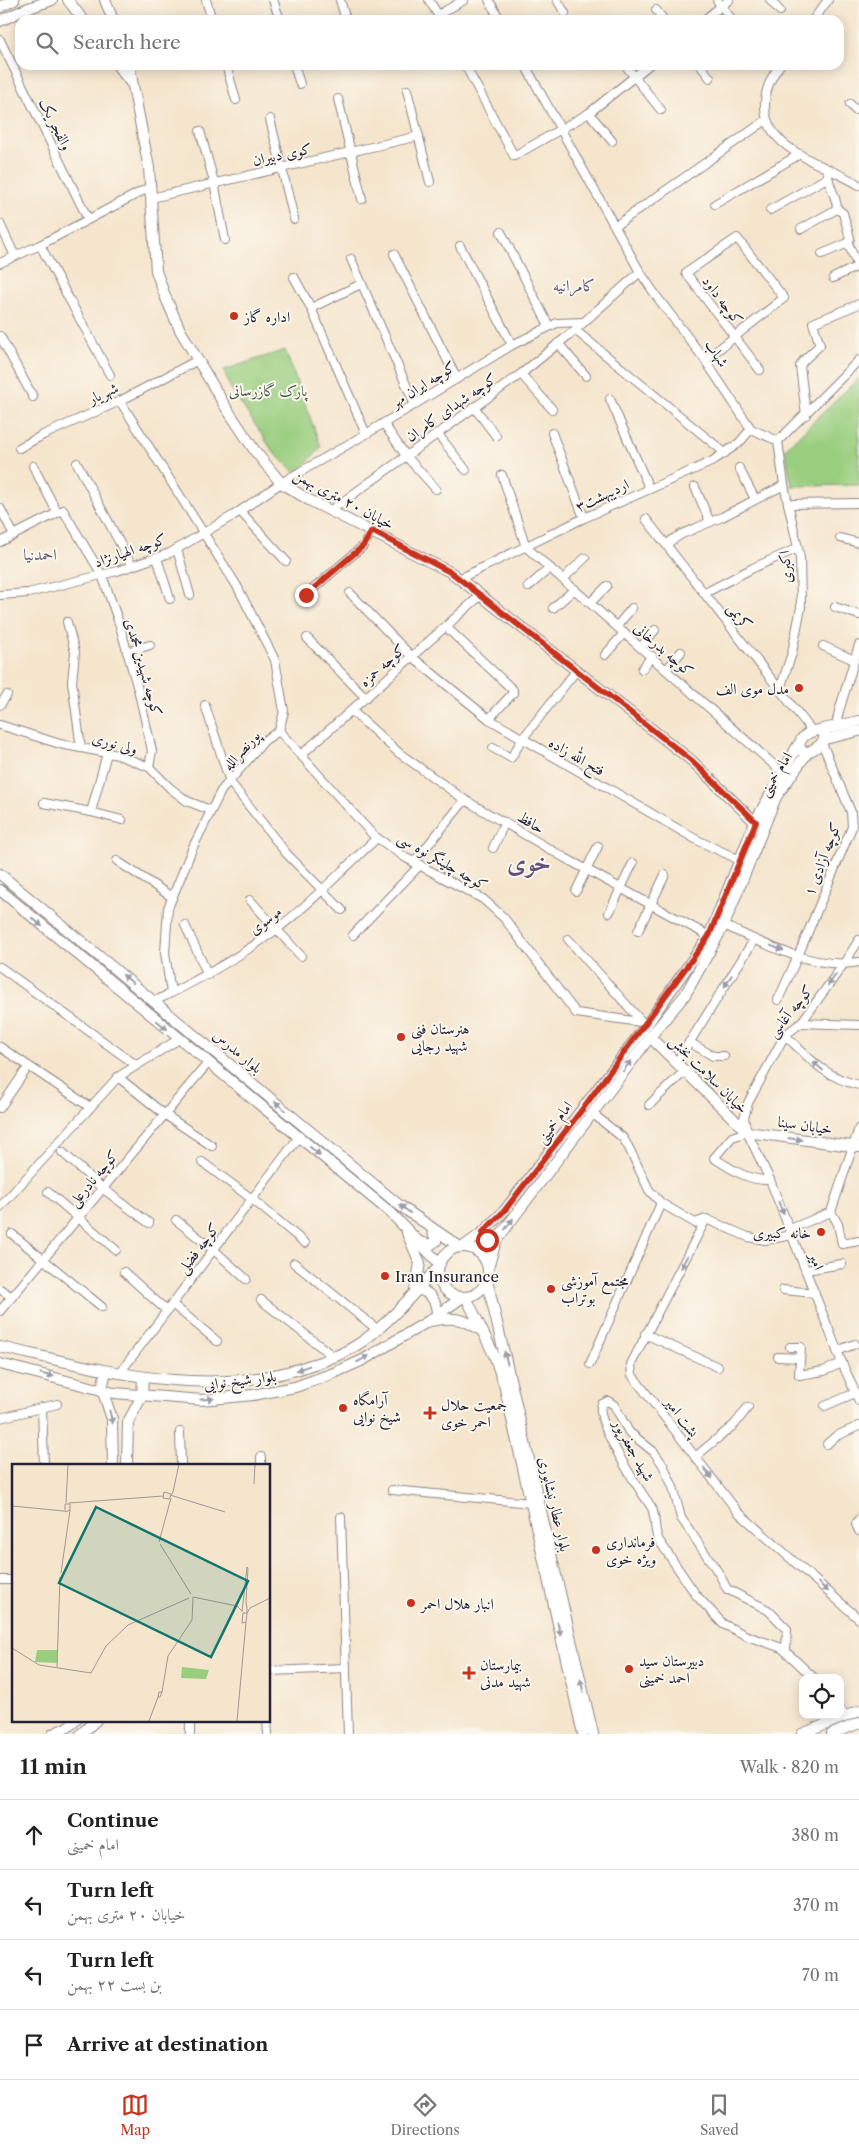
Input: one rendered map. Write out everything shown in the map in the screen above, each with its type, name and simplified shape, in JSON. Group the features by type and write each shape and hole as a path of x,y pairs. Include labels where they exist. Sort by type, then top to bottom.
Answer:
{"main road":[{"path":"0,7 14,0"},
{"path":"0,22 26,9 52,0"},
{"path":"68,0 79,15"},
{"path":"106,0 111,15"},
{"name":"خیابان ۲۰ متری بهمن","path":"121,70 133,86 148,168 156,271 180,330 254,451 281,483 421,556 459,579 691,760 756,822"},
{"path":"130,70 133,86"},
{"path":"815,731 859,721"},
{"path":"815,731 825,732 824,741"},
{"name":"امام خمینی","path":"462,1247 482,1233 505,1210 709,936 756,822 801,739 815,731"},
{"path":"798,745 800,750 807,752 824,741 859,731"},
{"name":"امام خمینی","path":"488,1268 496,1241 650,1036 685,995 724,925 776,797 807,752"},
{"name":"بلوار مدرس","path":"0,874 399,1205 432,1229 462,1247"},
{"name":"بلوار مدرس","path":"0,890 402,1224 421,1242 439,1266"},
{"name":"خیابان سلامت بخش","path":"650,1036 747,1132"},
{"name":"خیابان سینا","path":"747,1132 856,1147"},
{"path":"402,1224 415,1247 420,1263 416,1290 432,1297 437,1308 437,1315"},
{"path":"421,1242 430,1245 434,1244 436,1241 432,1229"},
{"path":"482,1233 487,1240 496,1241"},
{"path":"462,1247 480,1253 488,1268 487,1280 480,1290 465,1297 456,1296 444,1288 438,1275 439,1266 447,1252 462,1247"},
{"name":"بلوار شیخ نوایی","path":"0,1347 143,1378 200,1383 248,1380 288,1374 353,1348 378,1330 439,1266"},
{"name":"بلوار عطار نیشابوری","path":"487,1280 559,1605 583,1734"},
{"name":"بلوار شیخ نوایی","path":"0,1364 114,1393 202,1400 253,1395 295,1387 334,1373 362,1360 465,1297"},
{"name":"بلوار عطار نیشابوری","path":"465,1297 494,1355 504,1384 532,1503 593,1734"},
{"path":"427,1322 460,1318 482,1332"},
{"path":"106,1371 102,1389 112,1419 113,1464"},
{"path":"127,1464 128,1422 142,1396 143,1378"},
{"path":"844,1712 859,1711"},
{"path":"802,1734 830,1719"},
{"path":"53,1734 68,1728 74,1722"},
{"path":"80,1734 94,1722"},
{"path":"832,1734 859,1723"}],"street":[{"path":"206,0 210,15"},
{"path":"273,0 278,15"},
{"path":"340,0 344,15"},
{"path":"429,0 438,15"},
{"path":"442,15 464,0"},
{"path":"489,0 497,15"},
{"path":"557,0 564,13"},
{"path":"708,15 719,3 729,0"},
{"path":"770,0 780,11"},
{"path":"817,15 828,0"},
{"path":"719,3 728,15"},
{"path":"656,10 660,15"},
{"name":"والفجر یک","path":"0,40 88,219"},
{"path":"227,70 236,100"},
{"path":"296,70 300,84"},
{"path":"468,70 514,156 588,113 643,70"},
{"name":"شهاب","path":"528,70 640,272 706,360 751,429"},
{"path":"629,70 661,110"},
{"path":"704,70 710,78"},
{"path":"777,70 766,89 766,121 772,132 786,145 800,154 859,185"},
{"path":"407,90 430,182"},
{"path":"338,99 362,199"},
{"path":"850,104 855,110 859,108"},
{"path":"588,113 612,141"},
{"path":"270,119 294,219"},
{"path":"615,226 766,121"},
{"path":"200,131 214,182 226,240"},
{"name":"کوی دبیران","path":"0,263 40,245 88,219 150,193 282,169 419,136"},
{"path":"715,204 800,154"},
{"path":"828,169 827,178 837,203 837,209"},
{"path":"770,210 827,178"},
{"path":"801,228 837,209"},
{"path":"833,278 858,268 848,243 850,238 843,214 837,209"},
{"path":"0,224 15,256"},
{"path":"501,232 549,326"},
{"name":"کوچه داود","path":"706,360 734,338 784,298 737,238 686,274 734,338"},
{"path":"822,254 848,243"},
{"path":"40,245 110,375"},
{"path":"460,246 512,345"},
{"path":"394,254 457,378"},
{"path":"352,259 361,284 415,404"},
{"name":"کوچه شهدای کامران","path":"330,510 522,374 640,272"},
{"path":"294,277 311,308 366,434"},
{"path":"311,308 361,284"},
{"path":"806,415 800,366 820,345 813,323 859,304"},
{"name":"کوچه ایران مهر","path":"281,483 384,424 512,345 557,323 584,322"},
{"path":"575,330 725,453"},
{"path":"0,336 33,397"},
{"path":"734,338 760,370"},
{"path":"558,343 586,376"},
{"name":"شهریار","path":"19,448 43,435 120,401 198,360"},
{"path":"751,429 778,441 859,360"},
{"path":"522,374 552,409"},
{"path":"610,399 649,488"},
{"name":"پورنصرالله","path":"120,401 237,586 275,660 284,711 279,731 265,740 221,791 210,810 172,897 168,908 165,953 172,993"},
{"path":"474,407 496,436"},
{"path":"384,424 406,456 436,489"},
{"name":"اردیبهشت۳","path":"459,579 649,488 687,474 725,453 739,443 751,429"},
{"path":"437,433 466,470"},
{"path":"552,433 584,518"},
{"name":"اکبری","path":"778,441 784,485 798,548 801,607 792,654 780,689"},
{"path":"77,463 132,566"},
{"path":"0,542 58,512 32,466"},
{"path":"739,468 755,500"},
{"path":"502,475 526,547"},
{"name":"کوچه الهیارنژاد","path":"0,595 28,593 102,575 157,558 204,533 281,483"},
{"path":"667,545 677,537 784,485"},
{"path":"695,487 710,522"},
{"path":"788,504 859,503"},
{"path":"0,508 14,535"},
{"name":"کوچه شهیدین محمدی","path":"58,512 63,510 102,575 127,652 152,751 149,767"},
{"path":"240,511 286,561"},
{"name":"کریمی","path":"646,519 815,731"},
{"path":"306,595 363,546 372,531"},
{"path":"840,538 859,544"},
{"name":"کوچه بدرخانی","path":"526,547 782,772"},
{"path":"704,593 798,548"},
{"path":"177,549 190,595"},
{"path":"157,558 170,599"},
{"path":"563,579 585,558"},
{"path":"528,587 550,568"},
{"path":"590,603 607,586"},
{"path":"553,608 575,589"},
{"name":"فتح الله زاده","path":"350,594 412,657 489,719 697,840 740,860"},
{"name":"کوچه حمزه","path":"301,755 481,596"},
{"path":"835,607 859,615"},
{"path":"617,626 632,608"},
{"path":"67,622 74,652 72,682 81,748"},
{"path":"446,627 513,690 513,693 489,719"},
{"path":"641,647 656,630"},
{"path":"605,655 624,632"},
{"path":"307,638 366,698"},
{"path":"127,652 150,644"},
{"path":"836,726 859,645"},
{"path":"823,646 854,660"},
{"path":"667,669 681,652"},
{"path":"642,669 652,656"},
{"path":"493,748 511,758 522,738 576,672"},
{"path":"0,705 7,695"},
{"path":"205,705 230,782 270,835 342,910"},
{"name":"حافظ","path":"352,711 399,753 465,800 586,870 709,936"},
{"name":"ولی نوری","path":"0,725 60,744 118,755 149,767 170,788 187,801 210,810"},
{"name":"کوچه چلینگر نوه سی","path":"279,731 377,838 417,863 483,899 504,918 576,1013 645,1022"},
{"name":"کوچه آزادی ۱","path":"778,1000 852,827 851,812 824,741"},
{"path":"91,812 107,752"},
{"path":"353,935 417,863 465,800"},
{"path":"44,803 122,820"},
{"path":"493,848 505,822"},
{"name":"موسوی","path":"155,1001 208,976 278,929 377,838"},
{"path":"576,891 598,846"},
{"path":"117,862 172,897"},
{"path":"609,913 633,863"},
{"path":"638,931 664,876"},
{"path":"250,900 301,956"},
{"path":"185,925 208,976"},
{"path":"724,925 754,940 798,956 843,965 859,962"},
{"path":"568,939 645,1022"},
{"path":"677,1062 754,940"},
{"name":"کوچه آغاسی","path":"747,1132 744,1118 748,1103 785,1036 800,1023 859,940"},
{"path":"0,967 136,1065"},
{"path":"800,1023 859,1025"},
{"path":"785,1036 823,1071 843,1081 859,1085"},
{"path":"0,1207 118,1077 179,1039"},
{"path":"689,1042 713,1056 724,1056"},
{"path":"0,1048 90,1107"},
{"name":"کوچه نادرعلی","path":"0,1311 208,1062"},
{"path":"0,1108 28,1067"},
{"path":"649,1105 686,1070"},
{"path":"118,1077 164,1114 212,1146"},
{"path":"592,1113 622,1138 629,1148 649,1190 661,1203 695,1223 706,1219 748,1237 765,1240 791,1232 831,1212 856,1147 859,1128"},
{"path":"747,1132 732,1137 714,1158 743,1175 757,1180 770,1180"},
{"name":"امیر","path":"747,1132 770,1180 842,1363 855,1387 859,1400"},
{"name":"کوچه فضلی","path":"120,1374 299,1137"},
{"path":"62,1152 102,1188 148,1223"},
{"path":"202,1162 252,1199 305,1243"},
{"path":"48,1192 116,1250"},
{"path":"590,1364 661,1203"},
{"path":"831,1212 838,1224 842,1244 859,1241"},
{"name":"پشت امیر","path":"706,1219 645,1334 631,1364 632,1375 738,1512 859,1619"},
{"path":"176,1220 214,1250 246,1279"},
{"path":"12,1234 102,1307"},
{"path":"294,1263 378,1330"},
{"path":"806,1270 842,1264"},
{"path":"124,1272 170,1308 217,1341"},
{"path":"0,1289 12,1297"},
{"path":"783,1290 815,1293"},
{"path":"261,1300 334,1357"},
{"path":"645,1334 718,1367"},
{"path":"838,1351 855,1344"},
{"path":"790,1347 801,1347 799,1375 824,1371 842,1363"},
{"path":"778,1357 800,1358"},
{"path":"825,1406 855,1387"},
{"name":"شهید جعفرپور","path":"786,1650 787,1630 768,1610 727,1589 718,1572 680,1518 672,1482 654,1452 629,1432 614,1405 608,1402 602,1404 599,1413 605,1429 652,1508 658,1539 696,1595 723,1624 747,1636 786,1650 810,1674"},
{"path":"0,1418 58,1404"},
{"path":"42,1407 44,1464"},
{"path":"695,1457 735,1424 748,1407"},
{"path":"827,1444 836,1436 859,1426"},
{"path":"180,1432 181,1464"},
{"path":"392,1490 532,1503"},
{"path":"341,1516 348,1734"},
{"path":"859,1519 856,1524 859,1530"},
{"path":"270,1671 346,1668"}],"green space":[{"name":"پارک گازرسانی","path":"285,350 321,447 297,474 274,453 230,387 224,370"},
{"path":"859,378 859,485 792,486 785,449"}],"place":[{"name":"اداره گاز","path":"234,316"},
{"name":"مدل موی الف","path":"799,688"},
{"name":"هنرستان فنی شهید رجایی","path":"401,1037"},
{"name":"خانه کبیری","path":"821,1232"},
{"name":"Iran Insurance","path":"385,1276"},
{"name":"مجتمع آموزشی بوتراب","path":"551,1289"},
{"name":"آرامگاه شیخ نوایی","path":"343,1408"},
{"name":"جمعیت حلال احمر خوی","path":"430,1413"},
{"name":"فرمانداری ویژه خوی","path":"596,1550"},
{"name":"انبار هلال احمر","path":"411,1603"},
{"name":"دبیرستان سید احمد خمینی","path":"629,1669"},
{"name":"بیمارستان شهید مدنی","path":"469,1673"}],"district":[{"name":"کامرانیه","path":"574,285"},
{"name":"احمدنیا","path":"40,554"},
{"name":"خوی","path":"529,862"}],"route":[{"path":"306,595 349,556 363,546 372,531 452,573 576,672 691,760 756,822 709,936 648,1022 584,1107 505,1210 482,1233 487,1240"}]}
